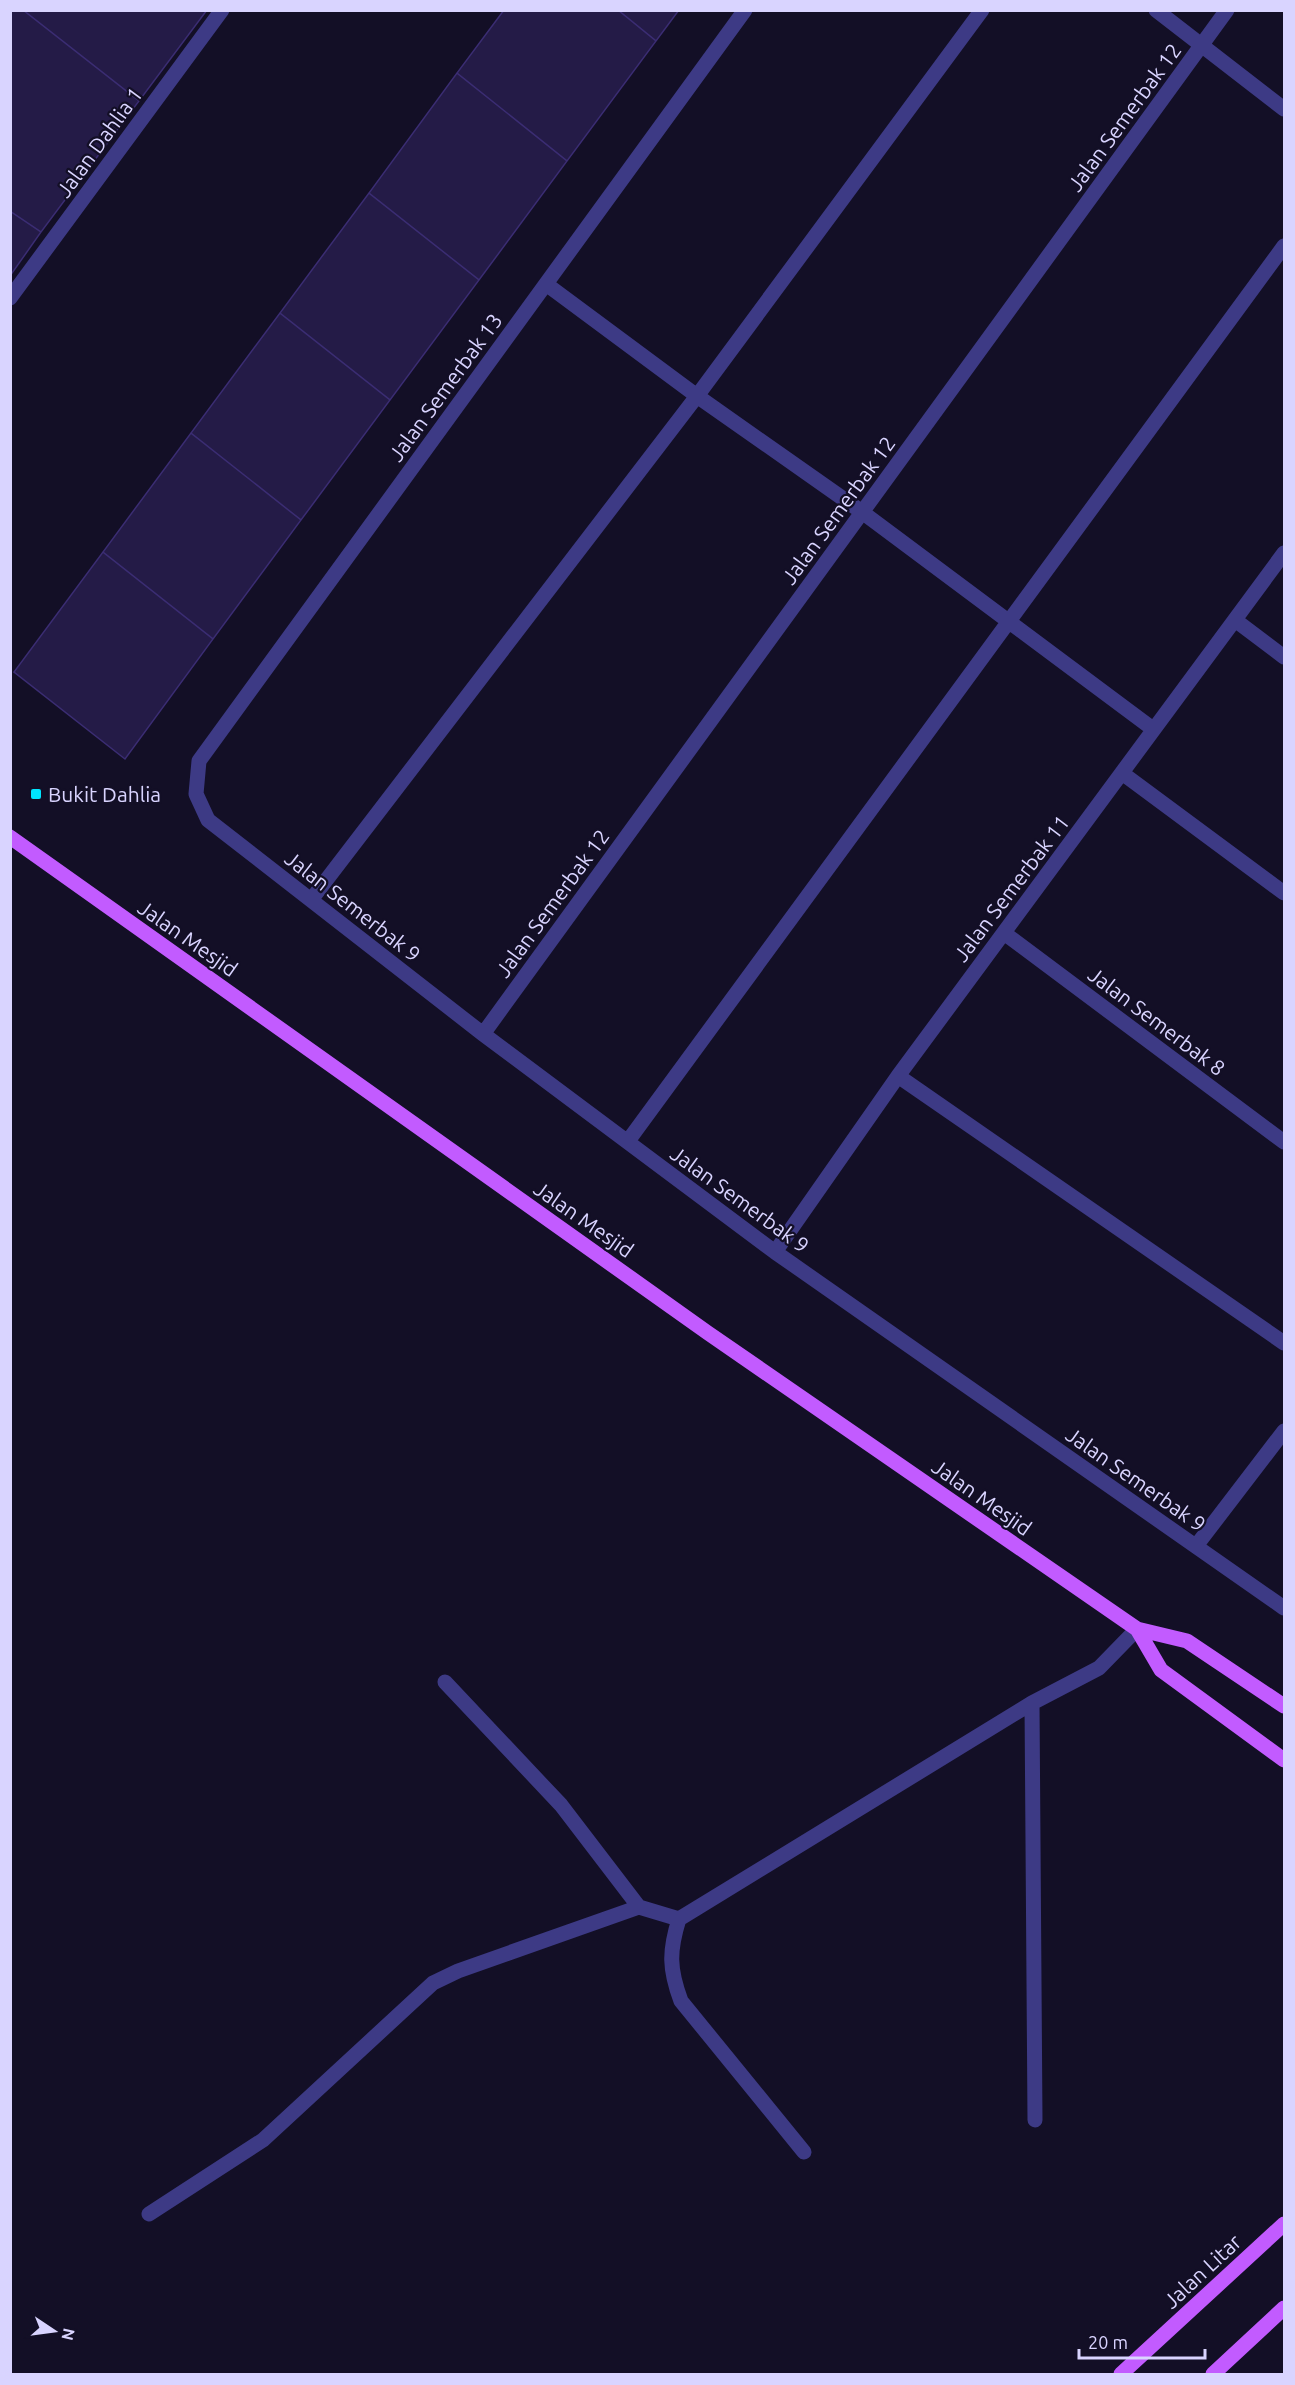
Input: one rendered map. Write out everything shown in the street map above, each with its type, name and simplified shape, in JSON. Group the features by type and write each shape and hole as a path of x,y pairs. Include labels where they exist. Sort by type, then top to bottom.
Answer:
{"main road":[{"name":"Jalan Mesjid","path":"10,837 708,1333 1137,1629 1187,1641 1284,1706"},
{"name":"Jalan Mesjid","path":"1137,1629 1161,1670 1284,1760"},
{"name":"Jalan Litar","path":"1121,2374 1284,2224"},
{"path":"1213,2374 1284,2308"}],"street":[{"name":"Jalan Dahlia 1","path":"10,298 222,10"},
{"name":"Jalan Semerbak 13","path":"196,794 199,760 745,10"},
{"path":"311,900 697,396 982,10"},
{"path":"1156,10 1284,109"},
{"name":"Jalan Semerbak 12","path":"483,1034 1227,10"},
{"path":"628,1141 1284,246"},
{"path":"546,284 697,396 862,512 1153,729"},
{"name":"Jalan Semerbak 11","path":"775,1252 898,1077 1284,553"},
{"path":"1235,620 1284,657"},
{"path":"1122,773 1284,893"},
{"name":"Jalan Semerbak 9","path":"196,794 208,820 483,1034 775,1252 1284,1608"},
{"name":"Jalan Semerbak 8","path":"1004,933 1284,1143"},
{"path":"898,1077 1284,1343"},
{"path":"1196,1546 1284,1431"},
{"path":"804,2152 692,2018 681,2001 670,1961 672,1940 679,1919 1032,1703 1099,1668 1137,1629"},
{"path":"445,1682 561,1804 639,1907 679,1919"},
{"path":"1032,1703 1035,2120"},
{"path":"149,2214 263,2140 433,1983 458,1971 639,1907"}],"building":[{"path":"10,10 23,10 139,101 41,232 10,211"},
{"path":"23,10 207,10 139,101"},
{"path":"504,10 618,10 656,41 567,161 457,73"},
{"path":"618,10 679,10 656,41"},
{"path":"457,73 567,161 479,280 369,193"},
{"path":"369,193 479,280 390,400 280,313"},
{"path":"10,211 41,232 10,276"},
{"path":"280,313 390,400 301,520 191,433"},
{"path":"191,433 301,520 213,639 103,552"},
{"path":"103,552 213,639 125,759 14,672"}],"place":[{"name":"Bukit Dahlia","path":"36,794"}]}
